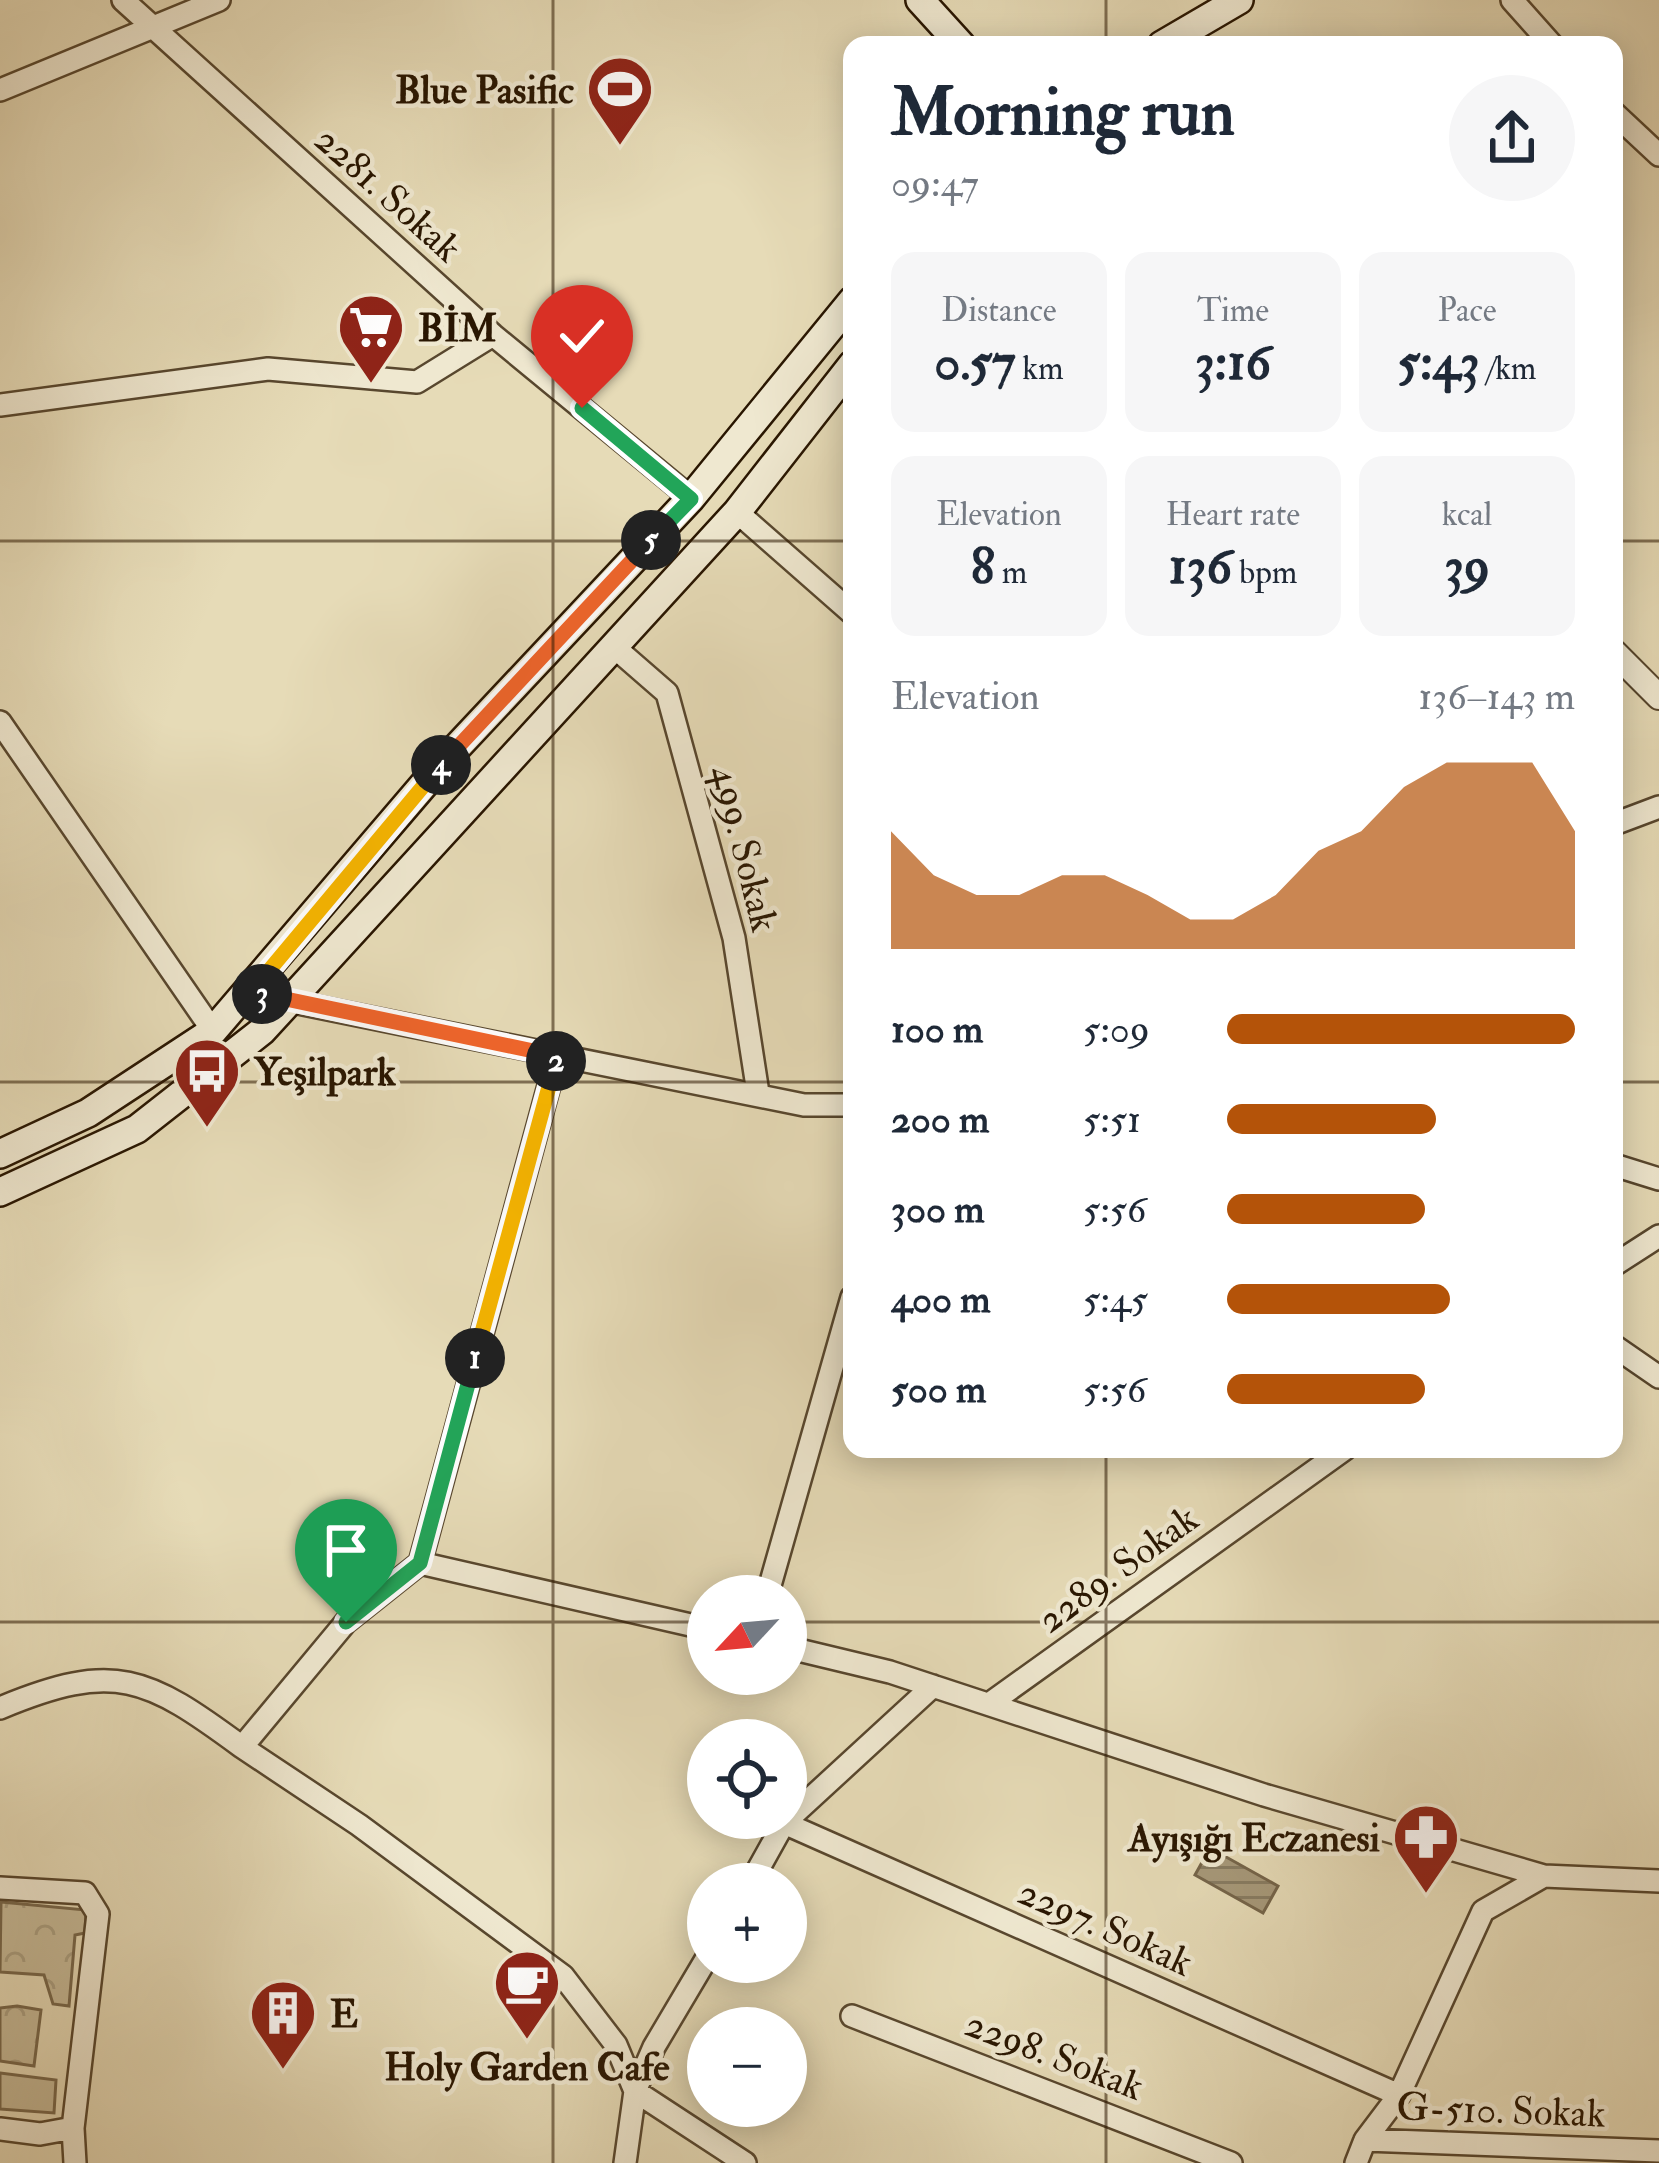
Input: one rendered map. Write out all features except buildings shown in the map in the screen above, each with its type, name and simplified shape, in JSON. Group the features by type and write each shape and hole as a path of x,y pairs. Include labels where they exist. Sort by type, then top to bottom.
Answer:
{"main road":[{"path":"920,0 953,36"},
{"path":"1178,36 1239,2"},
{"path":"0,1154 88,1113 213,1031 251,992 444,760 691,499 843,312"},
{"path":"0,1192 137,1129 223,1066 737,512 843,377"},
{"path":"691,499 737,512"},
{"path":"251,992 288,1001"}],"street":[{"name":"2281. Sokak","path":"123,0 493,334 691,499"},
{"path":"0,91 219,0"},
{"path":"1512,0 1544,36"},
{"path":"1623,121 1659,155"},
{"path":"0,405 268,369 417,382 493,334"},
{"path":"737,512 843,605"},
{"name":"499. Sokak","path":"613,646 667,693 734,938 758,1094"},
{"path":"1623,661 1659,697"},
{"path":"0,722 213,1031"},
{"path":"1623,821 1659,807"},
{"path":"288,1001 803,1105 843,1105"},
{"path":"242,1747 346,1622 420,1563 557,1056"},
{"path":"1623,1168 1659,1178"},
{"path":"1623,1259 1659,1236"},
{"path":"773,1575 843,1329"},
{"path":"1623,1352 1659,1377"},
{"name":"2289. Sokak","path":"989,1705 1332,1458"},
{"path":"420,1563 687,1624"},
{"path":"807,1653 933,1686 1264,1795 1544,1876 1659,1882"},
{"path":"0,1708 75,1682 121,1682 169,1693 359,1825 563,1976 616,2044 635,2091 745,2163"},
{"path":"807,1802 933,1686"},
{"name":"2297. Sokak","path":"807,1833 1399,2095"},
{"path":"1365,2140 1399,2095 1483,1911 1544,1876"},
{"path":"0,1888 85,1892 98,1914 73,2128 75,2163"},
{"path":"625,2163 635,2091 654,2047 692,1983"},
{"name":"2298. Sokak","path":"852,2016 1231,2163"},
{"path":"0,2128 40,2134 73,2128"},
{"name":"G-510. Sokak","path":"1356,2163 1365,2140 1659,2151"}],"green space":[{"path":"1,1902 86,1910 85,1933 75,1935 69,2006 53,2004 44,1975 0,1972"},
{"path":"0,2008 41,2010 34,2066 0,2061"},
{"path":"0,2073 56,2080 54,2113 0,2109"}],"shaded area":[{"path":"1210,1848 1278,1886 1263,1913 1195,1875"}],"place":[{"name":"Blue Pasific","path":"620,148"},
{"name":"BİM","path":"371,386"},
{"name":"Yeşilpark","path":"207,1130"},
{"name":"Ayışığı Eczanesi","path":"1426,1896"},
{"name":"Holy Garden Cafe","path":"527,2042"},
{"name":"E","path":"283,2072"}],"route":[{"path":"346,1622 420,1563 557,1056 251,992 444,760 691,499 582,408"}]}
